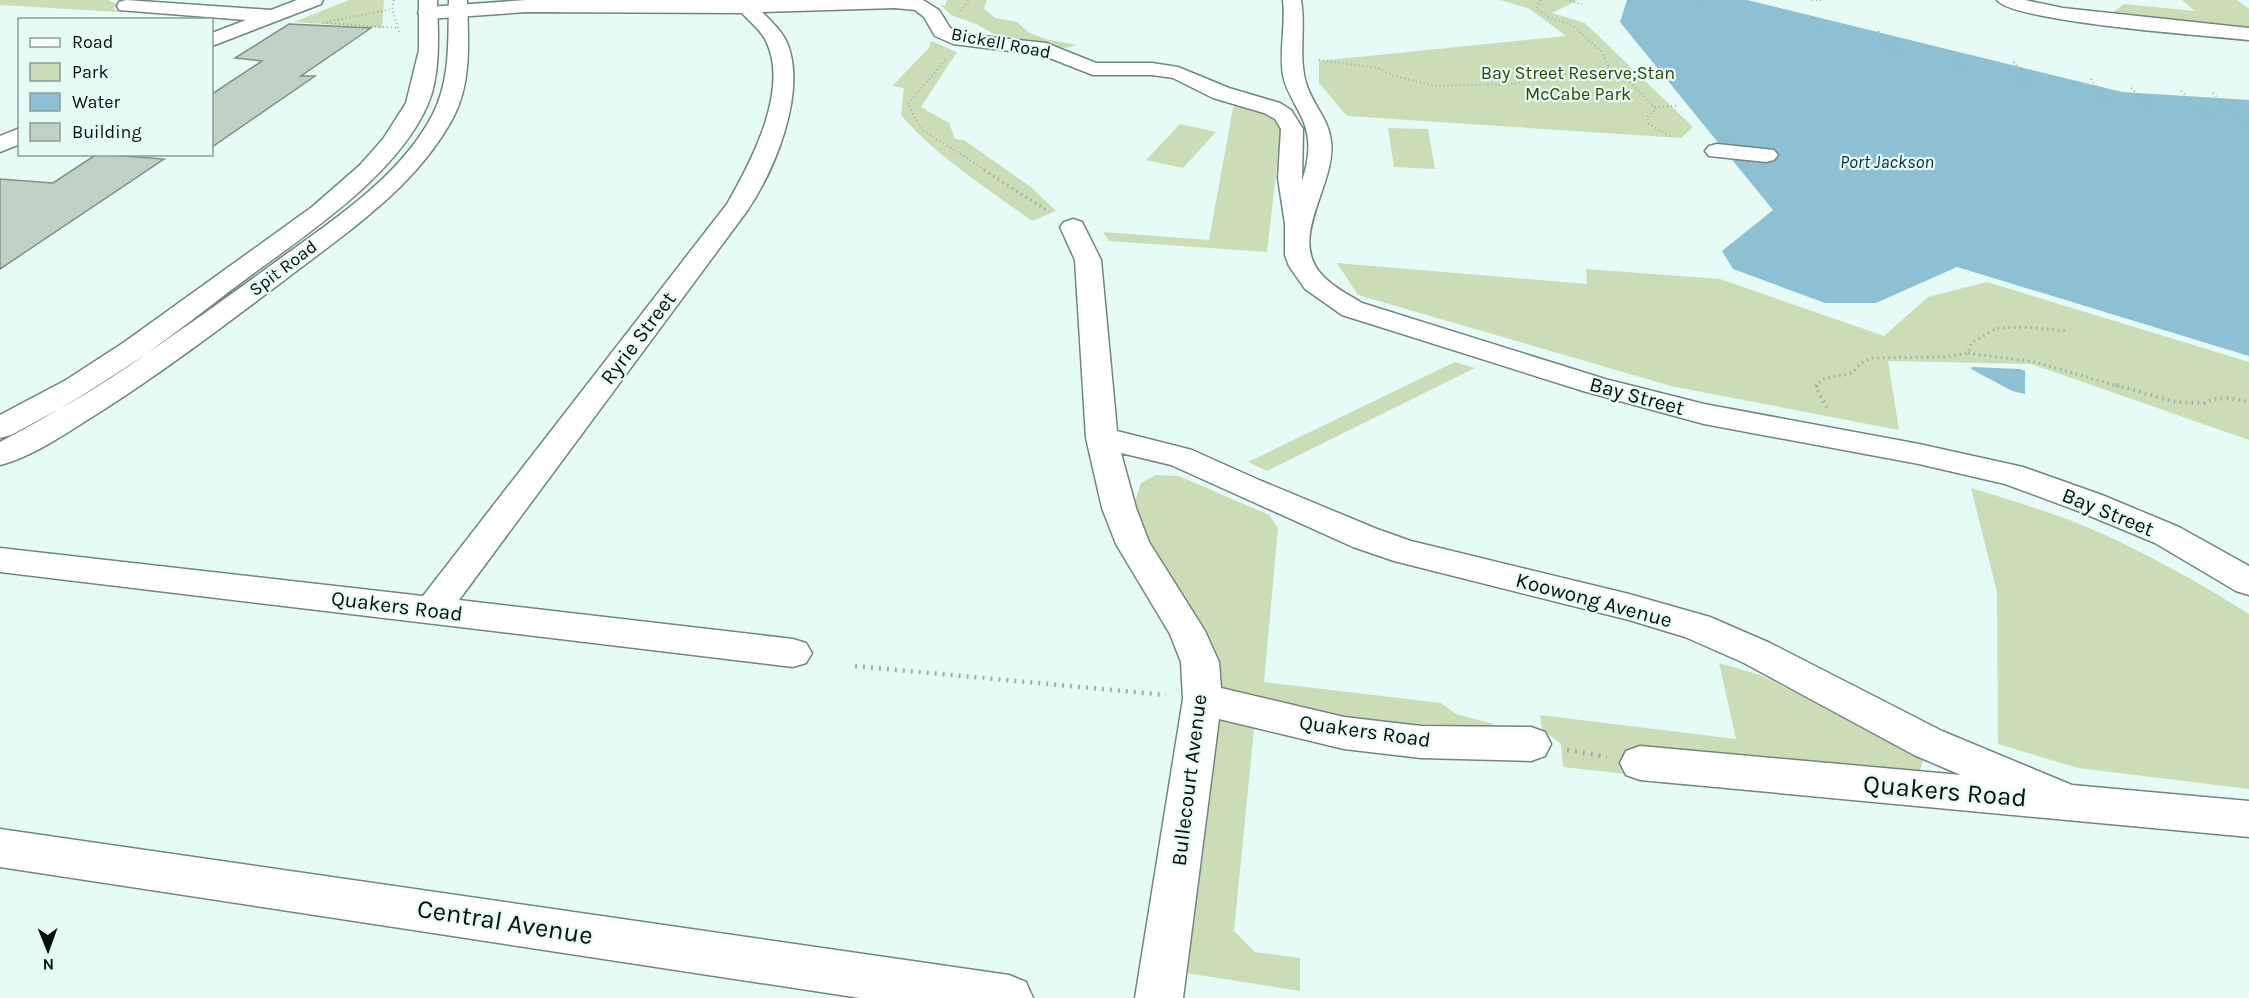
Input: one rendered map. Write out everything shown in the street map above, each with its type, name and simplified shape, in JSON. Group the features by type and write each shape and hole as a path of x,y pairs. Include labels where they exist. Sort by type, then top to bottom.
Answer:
{"main road":[{"path":"213,40 314,0"},
{"name":"Bay Street","path":"1292,0 1301,59 1295,81 1299,95 1316,120 1320,141 1320,164 1313,187 1297,223 1300,267 1323,292 1352,309 1594,385 1704,414 1919,454 2012,475 2090,503 2167,535 2249,582"},
{"path":"2006,0 2034,9 2063,14 2247,35"},
{"name":"Bickell Road","path":"428,7 641,3 747,7 895,2 920,5 932,14 942,32 960,40 1046,49 1092,69 1152,69 1178,73 1221,93 1272,108 1283,115 1292,129 1290,178 1297,223"},
{"name":"Spit Road","path":"0,455 114,391 162,359 372,198 407,164 430,137 443,115 456,76 459,46 458,5"},
{"path":"776,41 786,21 794,16 839,5"},
{"path":"126,6 273,16"},
{"name":"Spit Road","path":"0,428 77,386 133,349 321,212 368,170 392,143 417,103 429,50 428,7"},
{"name":"Ryrie Street","path":"432,610 738,206 756,175 772,133 782,95 783,67 776,41 747,7"},
{"path":"0,145 18,136"},
{"path":"1717,151 1766,155"},
{"name":"Bullecourt Avenue","path":"1073,227 1088,260 1102,438 1119,508 1133,544 1187,631 1200,662 1202,699 1159,998"},
{"name":"Koowong Avenue","path":"1102,438 1181,457 1333,524 1406,552 1629,607 1698,627 1758,653 1929,743 2071,803"},
{"name":"Quakers Road","path":"0,560 793,652"},
{"name":"Quakers Road","path":"1202,699 1344,733 1421,742 1531,744"},
{"name":"Quakers Road","path":"1640,763 2249,819"},
{"name":"Central Avenue","path":"0,848 1009,998"}],"path":[{"path":"1541,0 1536,8 1540,13 1573,26 1601,51 1609,67"},
{"path":"1566,0 1582,4"},
{"path":"1700,0 1701,6"},
{"path":"1812,0 1821,0"},
{"path":"392,9 320,23 398,28"},
{"path":"1819,19 1820,31"},
{"path":"1878,31 1896,54"},
{"path":"1952,52 1963,70"},
{"path":"950,55 908,104 921,129 1073,227"},
{"path":"1301,59 1378,68 1394,76 1435,86 1516,84 1533,76 1541,78 1571,73 1587,74 1609,67 1624,75 1633,87 1655,107 1677,106"},
{"path":"2014,62 2023,72 2024,88"},
{"path":"2091,79 2107,102"},
{"path":"2131,88 2150,106"},
{"path":"2181,91 2210,118"},
{"path":"2213,93 2241,122"},
{"path":"1655,107 1647,117 1648,121 1657,130 1671,137"},
{"path":"1968,353 1971,343 1997,328 2025,327 2067,331"},
{"path":"1828,415 1828,409 1816,387 1822,379 1852,373 1861,363 1872,358 1944,357 1968,353 2035,362 2175,402 2205,403 2214,399 2229,398 2249,402"},
{"path":"855,666 1202,699"},
{"path":"1531,744 1640,763"}],"green space":[{"path":"0,0 108,0 119,5 113,8 118,12 0,5"},
{"path":"349,0 384,0 382,28 294,22"},
{"path":"947,0 987,0 984,9 995,18 1017,22 1028,32 1045,39 1077,45 1065,48 994,34 976,24 951,15 940,4 945,6"},
{"name":"Bay Street Reserve;Stan McCabe Park","path":"1500,0 1578,0 1552,13 1585,23 1693,127 1681,138 1347,116 1319,83 1319,61 1566,36 1530,9"},
{"path":"2182,0 2237,0 2249,9 2249,29 2106,17 2124,4 2195,11"},
{"path":"931,41 957,52 921,107 949,123 955,139 964,140 1031,187 1056,211 1032,221 946,158 901,115 904,88 892,86 929,48"},
{"path":"1236,106 1268,116 1281,130 1267,252 1109,241 1103,232 1209,240 1233,108"},
{"path":"1180,124 1216,132 1183,168 1146,160"},
{"path":"1388,128 1428,129 1435,169 1394,167"},
{"path":"1337,263 1587,284 1586,269 1720,279 1884,336 1928,297 1987,282 2249,362 2249,440 2031,364 1888,361 1899,430 1671,386 1358,295"},
{"path":"1455,362 1475,368 1267,471 1248,462"},
{"path":"1156,475 1179,476 1269,515 1278,528 1264,682 1441,703 1456,714 1493,724 1499,735 1433,751 1254,729 1234,931 1255,952 1300,958 1300,991 1186,973 1222,695 1220,664 1153,553 1133,507 1141,483"},
{"path":"1971,488 2056,515 2105,535 2178,572 2249,614 2249,789 2078,768 1998,744 1997,592"},
{"path":"1719,663 1760,675 1914,749 1923,760 1920,771 1910,774 1637,746 1630,750 1634,775 1563,767 1561,744 1542,729 1540,715 1736,739"}],"water":[{"name":"Port Jackson","path":"1627,0 1747,0 2122,92 2249,100 2249,356 1957,267 1876,303 1825,303 1733,269 1722,251 1773,210 1620,22"},
{"path":"1972,367 2025,371 2025,394 2012,391 1971,369"}],"building":[{"path":"289,24 371,28 301,76 315,76 213,146 213,93 262,61 235,58"},
{"path":"94,156 164,159 0,269 0,179 53,183"}]}
